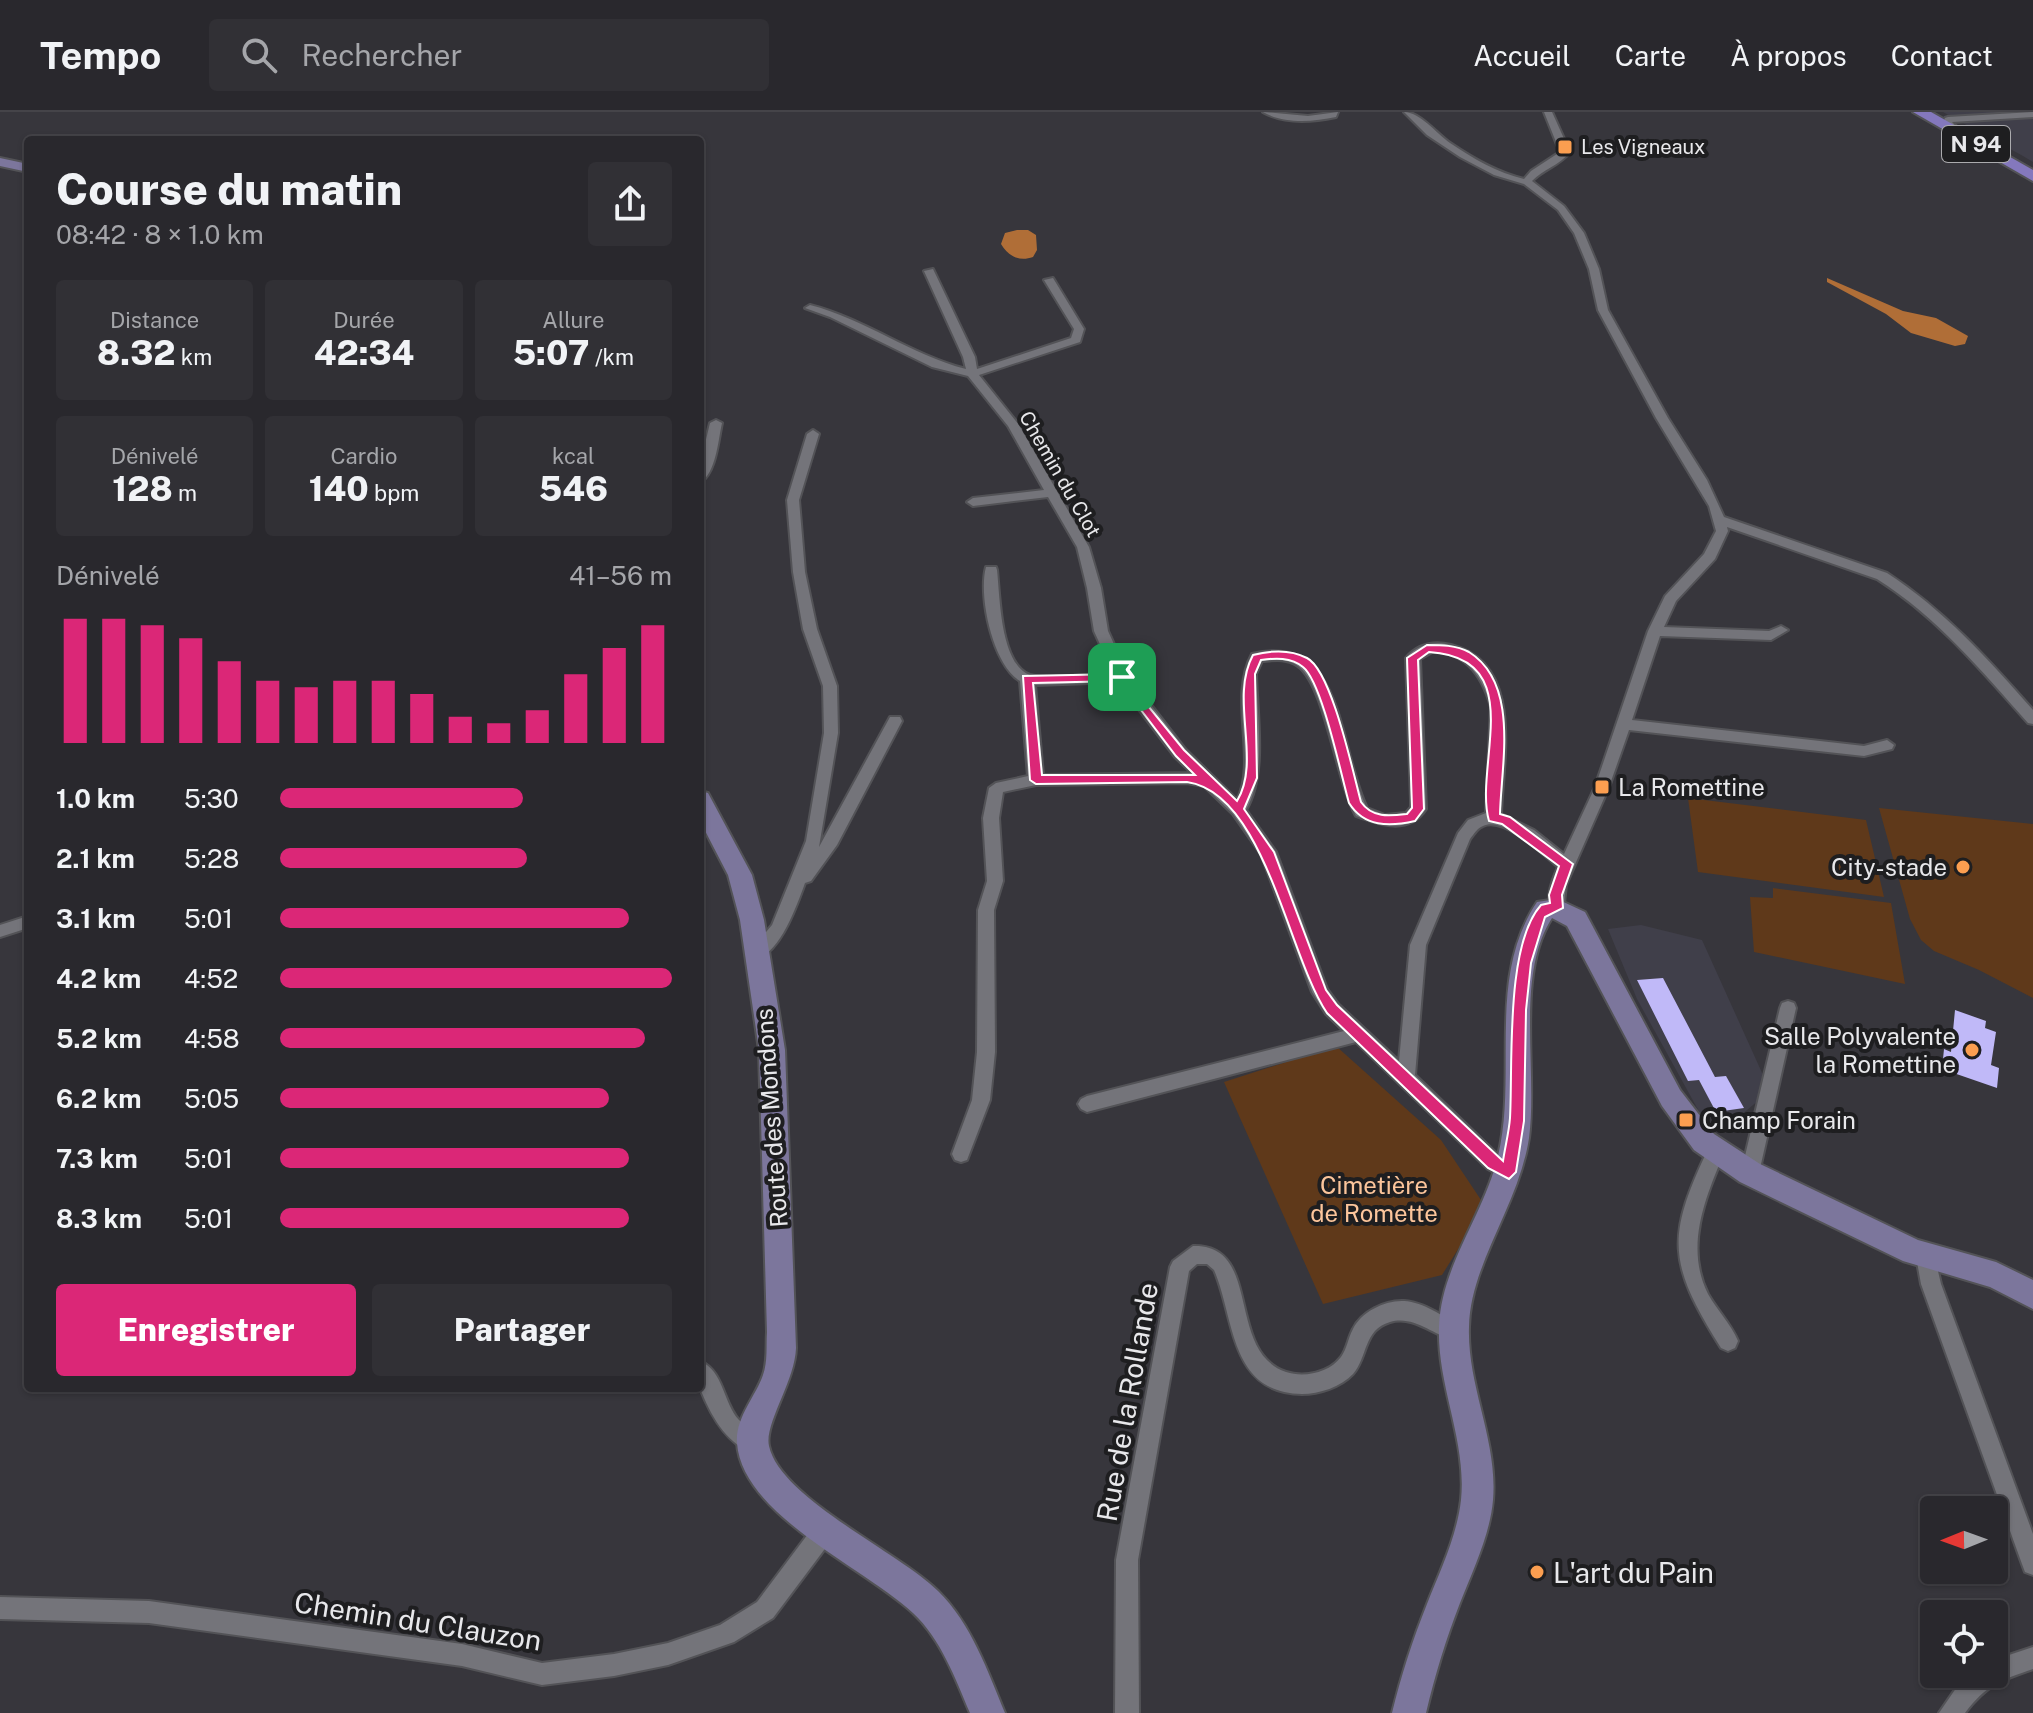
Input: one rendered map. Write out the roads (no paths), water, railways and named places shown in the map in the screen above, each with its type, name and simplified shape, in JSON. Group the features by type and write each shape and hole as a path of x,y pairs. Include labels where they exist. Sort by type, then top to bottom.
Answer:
{"main road":[{"name":"N 94","path":"1922,112 1960,125"},
{"name":"N 94","path":"1933,112 1960,125 2033,175"},
{"path":"0,162 24,167"},
{"name":"Route des Mondons","path":"704,807 740,875 757,952 772,1050 782,1332 779,1373 762,1408 752,1443"},
{"path":"1409,1713 1425,1651 1473,1527 1477,1497 1475,1459 1453,1331 1461,1284 1509,1172 1517,1121 1520,986 1536,921 1545,909 1557,908 1576,919 1671,1098 1696,1134 1716,1151 1750,1173 1926,1256 1996,1275 2033,1295"},
{"path":"752,1443 758,1462 770,1480 825,1530 926,1602 955,1642 988,1713"}],"street":[{"path":"1267,112 1307,119 1321,118 1334,112"},
{"path":"1408,112 1431,135 1506,177 1527,182 1561,208 1579,233 1594,269 1603,310 1613,330 1701,480 1720,520 1722,531 1718,543 1670,599 1655,631 1602,787 1555,895 1557,908"},
{"path":"1527,182 1530,176 1558,161 1565,152 1548,112"},
{"path":"1960,125 2033,114"},
{"path":"929,271 969,357 972,374"},
{"path":"810,308 834,315 936,365 972,374 1076,340 1079,329 1049,280"},
{"name":"Chemin du Clot","path":"972,374 1013,425 1083,547 1101,631 1122,677 1180,753 1238,810 1268,852 1320,992 1332,1009 1358,1034 1494,1163 1509,1172"},
{"path":"704,469 716,423"},
{"path":"757,952 779,928 814,841 831,733 830,686 810,629 799,572 793,500 813,434"},
{"path":"973,502 1053,493"},
{"path":"1720,520 1882,576 1904,589 1928,606 2033,719"},
{"path":"991,570 999,644 1012,667 1027,679 1122,677"},
{"path":"1655,631 1771,636 1781,630"},
{"path":"1238,810 1247,795 1251,778 1249,674 1257,657 1278,654 1304,661 1321,683 1349,790 1361,812 1384,821 1410,818 1418,809 1419,800 1413,658 1427,648 1439,648 1466,656 1486,676 1494,694 1498,707 1493,818"},
{"path":"1027,679 1036,780"},
{"path":"798,884 823,857 877,747 895,721"},
{"path":"1624,724 1864,751 1887,745"},
{"path":"961,1154 981,1100 986,1052 986,910 995,881 991,818 996,788 1036,780 1172,778 1208,781"},
{"path":"1406,1078 1418,945 1469,825 1481,818 1505,820 1566,864"},
{"path":"0,931 24,923"},
{"path":"1750,1173 1788,1008"},
{"path":"1087,1104 1358,1034"},
{"path":"1716,1151 1686,1230 1689,1263 1698,1293 1728,1341"},
{"name":"Rue de la Rollande","path":"1127,1713 1127,1560 1180,1267 1193,1255 1212,1256 1224,1268 1245,1347 1261,1366 1280,1380 1309,1384 1334,1378 1350,1362 1364,1327 1382,1314 1409,1311 1440,1328 1453,1331"},
{"path":"1926,1256 1936,1298 2033,1564"},
{"path":"704,1376 730,1426 752,1443"},
{"name":"Chemin du Clauzon","path":"0,1608 149,1612 462,1655 542,1674 668,1654 726,1634 765,1610 825,1530"},
{"path":"2008,1666 2033,1658"},
{"path":"1951,1713 1970,1688"}],"place":[{"name":"Les Vigneaux","path":"1565,147"},
{"name":"La Romettine","path":"1602,787"},
{"name":"City-stade","path":"1963,867"},
{"name":"Salle Polyvalente la Romettine","path":"1972,1050"},
{"name":"Champ Forain","path":"1686,1120"},
{"name":"L'art du Pain","path":"1537,1572"}],"park label":[{"name":"Cimetière de Romette","path":"1374,1199"}]}
